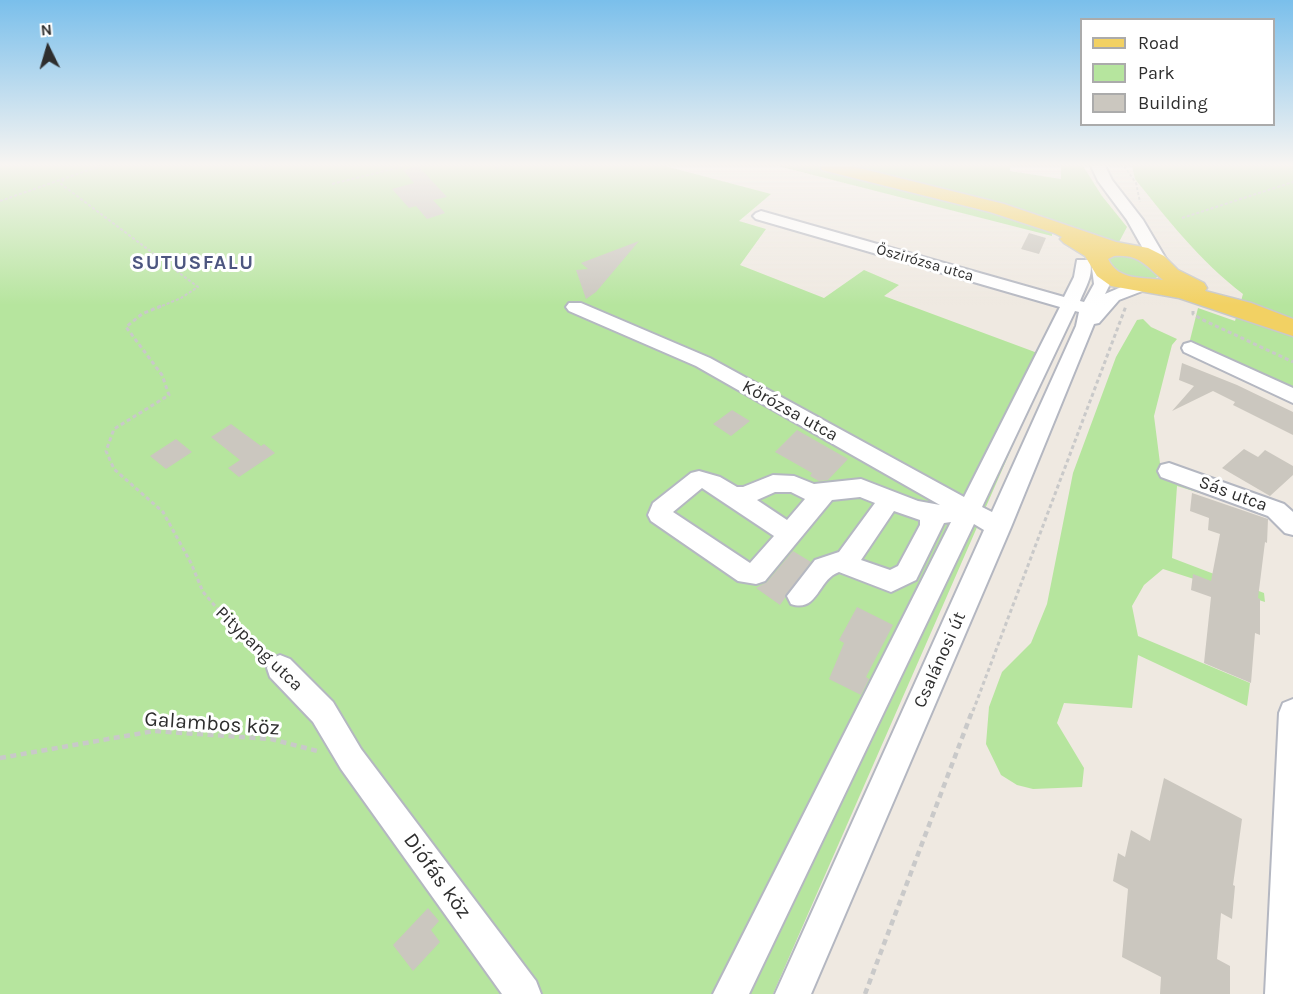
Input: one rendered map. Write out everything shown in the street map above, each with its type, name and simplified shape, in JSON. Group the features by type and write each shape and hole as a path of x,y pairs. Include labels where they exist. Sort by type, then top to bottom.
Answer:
{"main road":[{"path":"1008,212 1032,220 1104,258 1116,280 1149,280 1188,285 1293,328"},
{"path":"1104,258 1150,256 1149,280"},
{"path":"1149,280 1183,295 1261,315"}],"street":[{"path":"1128,212 1141,230 1149,280"},
{"name":"Őszirózsa utca","path":"761,216 1081,313"},
{"path":"1104,258 1141,230"},
{"name":"Csalánosi út","path":"793,994 999,527 1081,313 1102,284 1104,258"},
{"name":"Csalánosi út","path":"1081,313 1149,280"},
{"name":"Kőrózsa utca","path":"575,307 703,362 999,527"},
{"path":"731,994 964,507 1081,313"},
{"path":"1191,348 1293,396"},
{"name":"Sás utca","path":"1169,471 1276,510 1291,519"},
{"path":"790,534 712,483 699,479 661,509 659,515 747,574 756,574 790,534 824,493"},
{"path":"733,496 745,496 773,483 794,484 812,493 861,488 916,510 932,513 950,513 964,507"},
{"path":"844,564 890,499"},
{"path":"800,596 824,567 840,562 891,581 907,573 932,525 932,513"},
{"name":"Pitypang utca","path":"280,668 323,712 351,759"},
{"path":"1286,985 1293,713"},
{"name":"Diófás köz","path":"351,759 523,994"}],"path":[{"name":"Pitypang utca","path":"99,212 198,286 190,294 139,316 126,327 162,375 169,395 114,429 106,451 114,469 163,512 191,563 203,592 234,628 280,668"},
{"path":"1182,218 1199,212"},
{"path":"865,994 1128,302 1149,280"},
{"path":"1183,295 1194,309 1193,314 1201,319 1293,362"},
{"name":"Galambos köz","path":"0,758 154,731 271,739 351,759"}],"green space":[{"path":"0,212 749,212 739,221 766,229 740,265 824,298 864,270 899,285 884,296 1051,358 773,994 0,994"},
{"path":"960,212 1115,212 1127,227 1119,242 1102,243 1052,226 1052,236"},
{"path":"1162,212 1293,212 1293,400 1187,352 1198,308 1235,321 1243,294 1213,268"},
{"path":"1137,255 1159,276 1150,281 1113,273 1106,257"},
{"path":"1143,319 1151,327 1177,339 1172,345 1154,416 1161,471 1232,497 1229,502 1177,486 1172,558 1264,593 1265,602 1163,569 1144,585 1132,606 1138,636 1250,683 1247,706 1138,655 1132,708 1064,703 1057,723 1084,768 1082,787 1033,789 1017,785 1001,775 986,744 989,707 1002,672 1031,643 1047,604 1073,473 1116,357 1137,320"}],"building":[{"path":"421,212 445,213 427,219"},
{"path":"1029,233 1046,238 1039,254 1021,249"},
{"path":"639,241 596,292 586,299 576,270 588,269 581,263"},
{"path":"1182,363 1237,385 1293,412 1293,435 1233,405 1235,402 1213,391 1172,411 1194,386 1179,380"},
{"path":"732,410 750,421 731,436 713,424"},
{"path":"231,424 261,446 264,444 275,453 239,477 228,468 240,460 211,437"},
{"path":"797,430 848,459 828,480 819,481 810,476 812,473 775,452"},
{"path":"176,439 192,452 166,469 150,456"},
{"path":"1244,449 1258,457 1265,450 1293,466 1293,475 1270,496 1222,468"},
{"path":"1192,493 1268,519 1267,543 1265,542 1258,598 1260,599 1260,635 1255,633 1251,683 1204,663 1211,597 1191,590 1193,574 1211,581 1220,534 1208,530 1209,518 1190,511"},
{"path":"793,551 811,562 780,605 756,588 767,582"},
{"path":"857,607 893,625 866,677 869,679 861,695 829,679 844,643 839,640"},
{"path":"1164,778 1242,819 1233,885 1235,886 1232,919 1221,913 1217,959 1230,966 1230,994 1160,994 1161,977 1122,957 1128,889 1113,881 1118,853 1125,857 1131,830 1150,841"},
{"path":"428,908 439,921 431,930 440,942 413,971 393,945"}],"district":[{"name":"SUTUSFALU","path":"193,263"}]}
